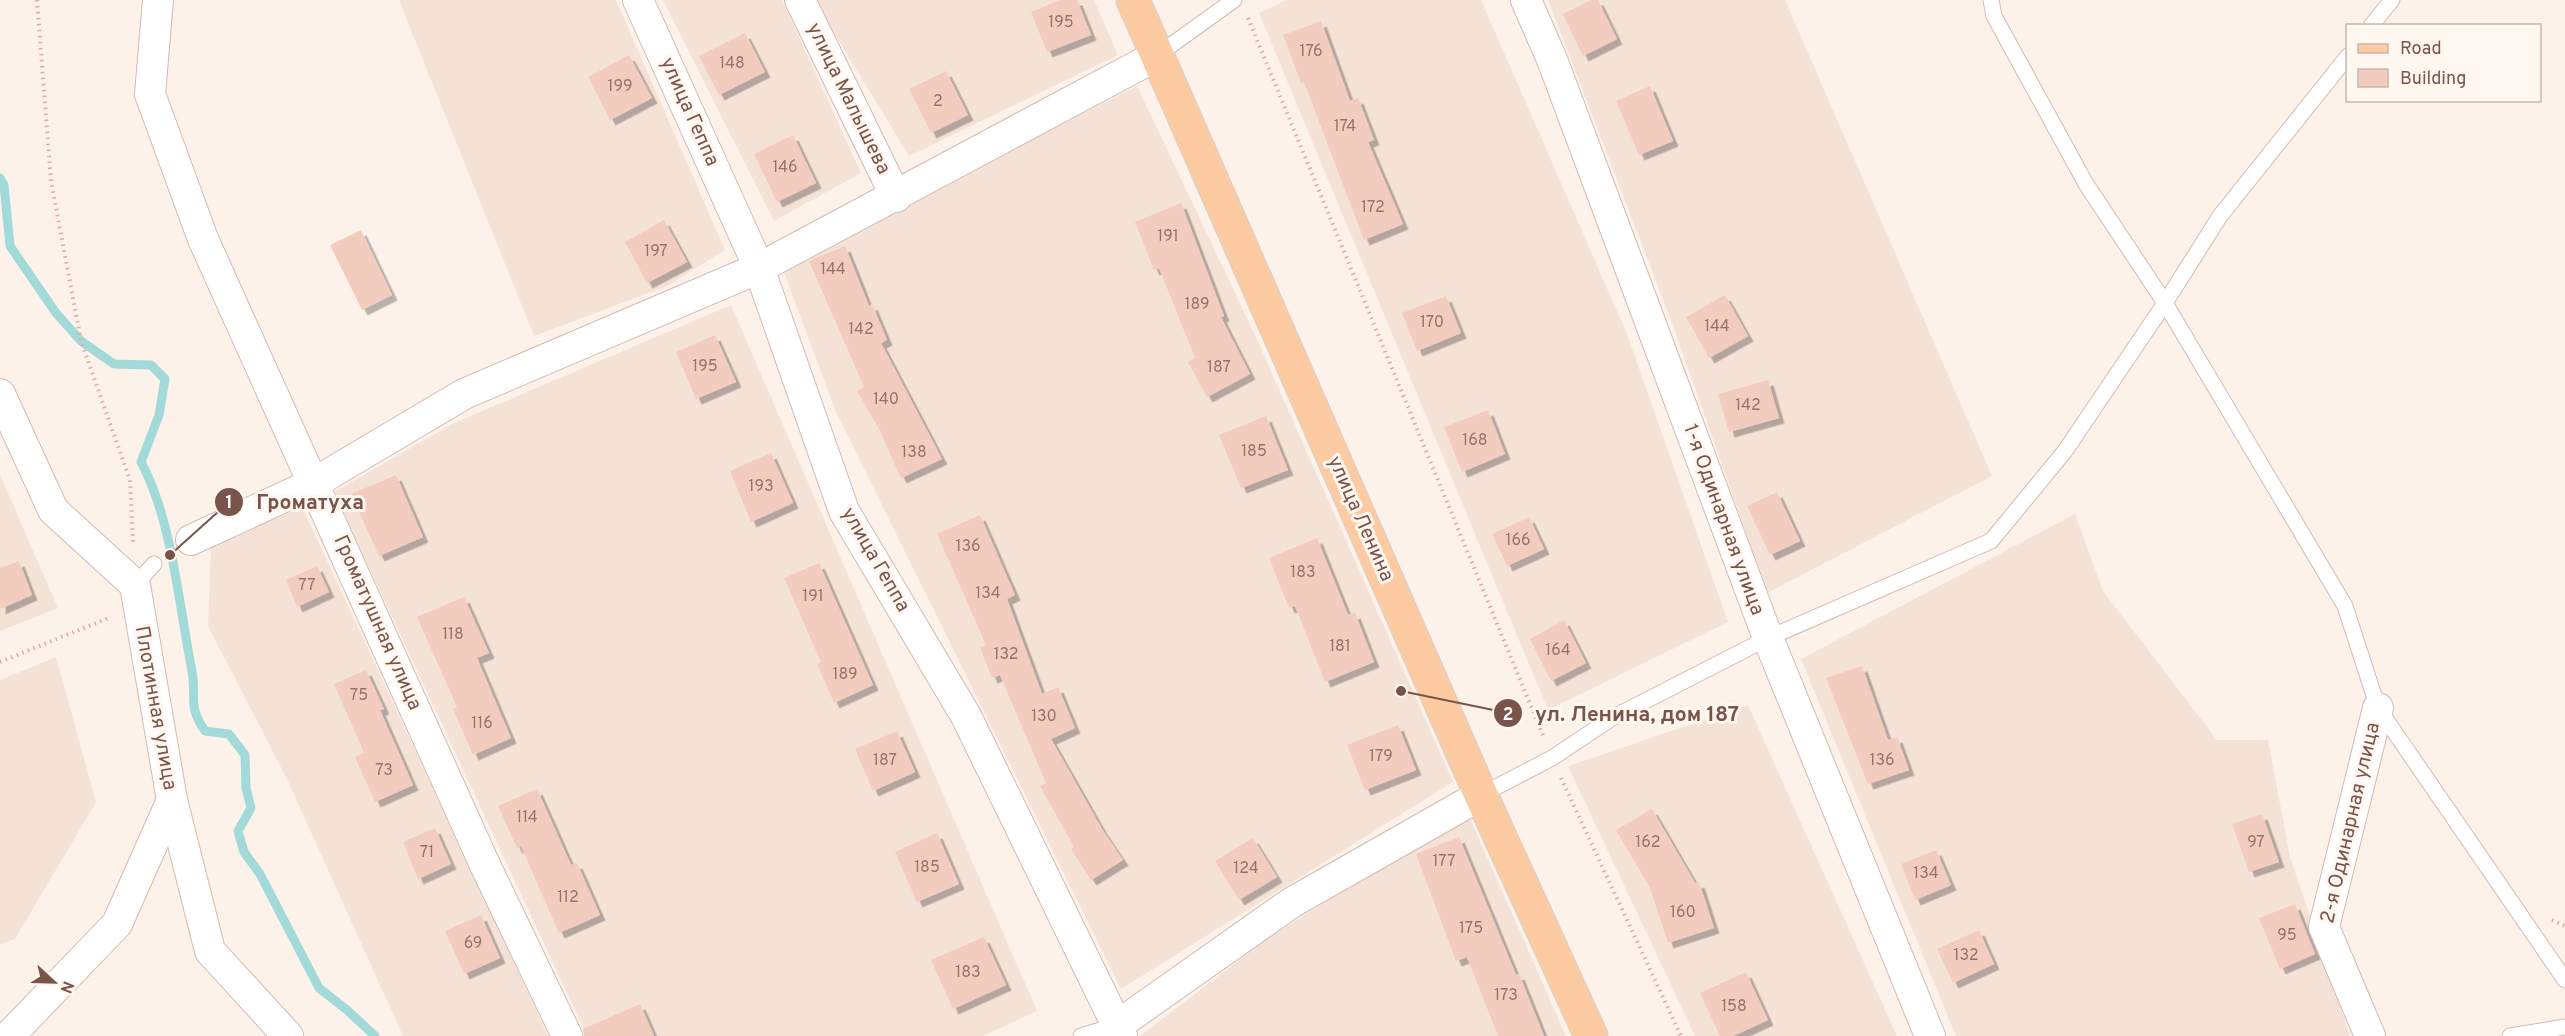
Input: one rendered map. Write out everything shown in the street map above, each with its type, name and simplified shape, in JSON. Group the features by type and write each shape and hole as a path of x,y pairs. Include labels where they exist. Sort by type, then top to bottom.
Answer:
{"main road":[{"name":"улица Ленина","path":"1133,0 1481,795 1591,1036"}],"street":[{"name":"Громатушная улица","path":"158,0 150,94 203,239 485,865 567,1036"},
{"name":"улица Геппа","path":"638,0 759,268 844,511 966,716 1120,1031"},
{"name":"улица Малышева","path":"800,0 896,197"},
{"name":"1-я Одинарная улица","path":"1526,0 1553,62 1768,638 1930,1036"},
{"path":"191,540 314,483 464,394 759,268 896,197 1156,56"},
{"path":"0,394 53,510 142,585"},
{"name":"Плотинная улица","path":"142,585 172,800 210,951 288,1036"},
{"name":"2-я Одинарная улица","path":"2370,1036 2324,927 2378,708"},
{"path":"1120,1031 1291,903 1481,795"},
{"path":"9,1036 117,924 172,800"}],"lane":[{"path":"1991,0 1994,16 2086,184 2165,303 2345,606 2378,708 2565,980"},
{"path":"2374,24 2392,0"},
{"path":"1156,56 1240,5"},
{"path":"1481,795 1552,758 1612,718 1768,638 1991,541 2065,451 2165,303 2220,216 2346,58"},
{"path":"2510,1036 2565,1026"},
{"path":"1082,1036 1120,1031"}],"path":[{"path":"0,662 142,585 130,480 81,341 51,181 37,0"},
{"path":"1240,5 1552,758 1681,1036"}],"shaded area":[{"path":"399,0 616,0 725,250 667,286 534,336"},
{"path":"663,0 782,0 861,173 774,221"},
{"path":"814,0 1094,0 1118,55 909,156"},
{"path":"1286,0 1481,0 1627,334 1728,622 1548,710 1259,13"},
{"path":"1548,0 1785,0 1992,476 1767,593 1671,320"},
{"path":"1137,86 1255,335 1453,782 1121,989 836,412 782,267"},
{"path":"731,305 1037,1011 983,1036 587,1036 334,492 454,423"},
{"path":"0,475 58,608 0,631"},
{"path":"302,507 548,1036 403,1036 287,779 208,626 211,547"},
{"path":"2075,514 2103,591 2217,740 2268,740 2290,857 2350,1036 1956,1036 1801,659"},
{"path":"56,657 96,802 15,939 0,945 0,680"},
{"path":"1748,705 1897,1036 1695,1036 1568,766"},
{"path":"1468,814 1566,1036 1140,1036 1269,937"}],"building":[{"path":"1060,0 1077,0 1091,35 1047,52 1031,12"},
{"path":"1591,0 1598,0 1617,39 1583,56 1563,14"},
{"path":"1321,21 1350,101 1358,98 1374,140 1368,142 1403,224 1364,240 1304,82 1301,83 1283,35"},
{"path":"745,33 765,72 719,95 699,56"},
{"path":"629,55 652,98 610,120 588,77"},
{"path":"946,71 968,115 931,133 909,89"},
{"path":"1650,86 1673,141 1639,155 1616,101"},
{"path":"793,135 816,183 777,202 754,154"},
{"path":"1181,203 1224,316 1221,317 1250,374 1207,397 1188,362 1195,358 1159,268 1154,270 1135,222"},
{"path":"664,220 687,262 647,283 625,242"},
{"path":"361,230 392,295 362,310 330,245"},
{"path":"845,246 869,306 872,304 887,340 881,343 942,459 901,478 879,429 857,391 864,387 809,261"},
{"path":"1725,295 1748,336 1709,358 1686,317"},
{"path":"1446,296 1461,333 1417,351 1402,313"},
{"path":"715,335 736,382 696,399 676,352"},
{"path":"1768,380 1779,418 1729,432 1718,394"},
{"path":"1488,410 1505,454 1462,472 1444,427"},
{"path":"1266,416 1288,470 1241,488 1219,435"},
{"path":"771,453 793,503 751,522 730,471"},
{"path":"396,475 423,537 379,556 351,494"},
{"path":"1777,492 1800,541 1770,555 1747,506"},
{"path":"980,515 1015,595 1007,599 1042,694 1058,687 1075,728 1051,739 1102,829 1123,860 1091,880 1071,849 1074,847 1040,786 1046,783 1000,675 992,678 980,647 986,645 937,534"},
{"path":"1529,517 1544,549 1507,566 1492,534"},
{"path":"1317,538 1348,615 1355,613 1374,662 1325,682 1295,606 1289,608 1269,558"},
{"path":"19,561 32,595 0,609 0,568"},
{"path":"819,563 873,685 834,703 817,664 821,662 784,578"},
{"path":"317,566 329,592 297,607 286,580"},
{"path":"464,597 489,653 477,658 511,738 473,755 453,709 457,707 417,617"},
{"path":"1564,620 1586,663 1551,681 1530,639"},
{"path":"1862,666 1888,740 1897,737 1909,770 1868,784 1826,678"},
{"path":"366,670 384,709 380,710 413,785 375,802 355,757 364,753 334,684"},
{"path":"1398,725 1416,770 1365,790 1347,745"},
{"path":"897,731 915,772 873,791 855,749"},
{"path":"537,789 571,865 577,863 600,915 559,933 521,846 517,848 498,806"},
{"path":"1652,809 1695,883 1699,882 1714,928 1668,943 1650,888 1616,830"},
{"path":"2262,814 2279,862 2249,872 2232,824"},
{"path":"435,828 451,864 418,879 403,842"},
{"path":"937,833 959,884 917,902 895,852"},
{"path":"1459,837 1544,1036 1498,1036 1467,957 1456,961 1416,854"},
{"path":"1253,838 1277,877 1239,900 1215,861"},
{"path":"1936,850 1951,885 1915,900 1901,864"},
{"path":"2295,904 2315,954 2280,969 2259,918"},
{"path":"481,915 500,958 464,974 445,931"},
{"path":"1979,930 1994,964 1953,983 1937,949"},
{"path":"984,937 1006,985 953,1009 931,960"},
{"path":"1746,972 1768,1020 1733,1036 1720,1036 1700,993"},
{"path":"640,1004 654,1036 584,1036 583,1029"}],"waterway":[{"path":"0,178 4,185 10,246 56,313 81,341 114,364 151,365 165,379 159,415 141,462 152,485 167,536 192,671 196,715 205,731 229,734 245,755 246,788 251,808 238,831 244,852 260,874 319,988 375,1036"}],"place":[{"name":"Громатуха","path":"170,555"},
{"name":"ул. Ленина, дом 187","path":"1401,691"}]}
